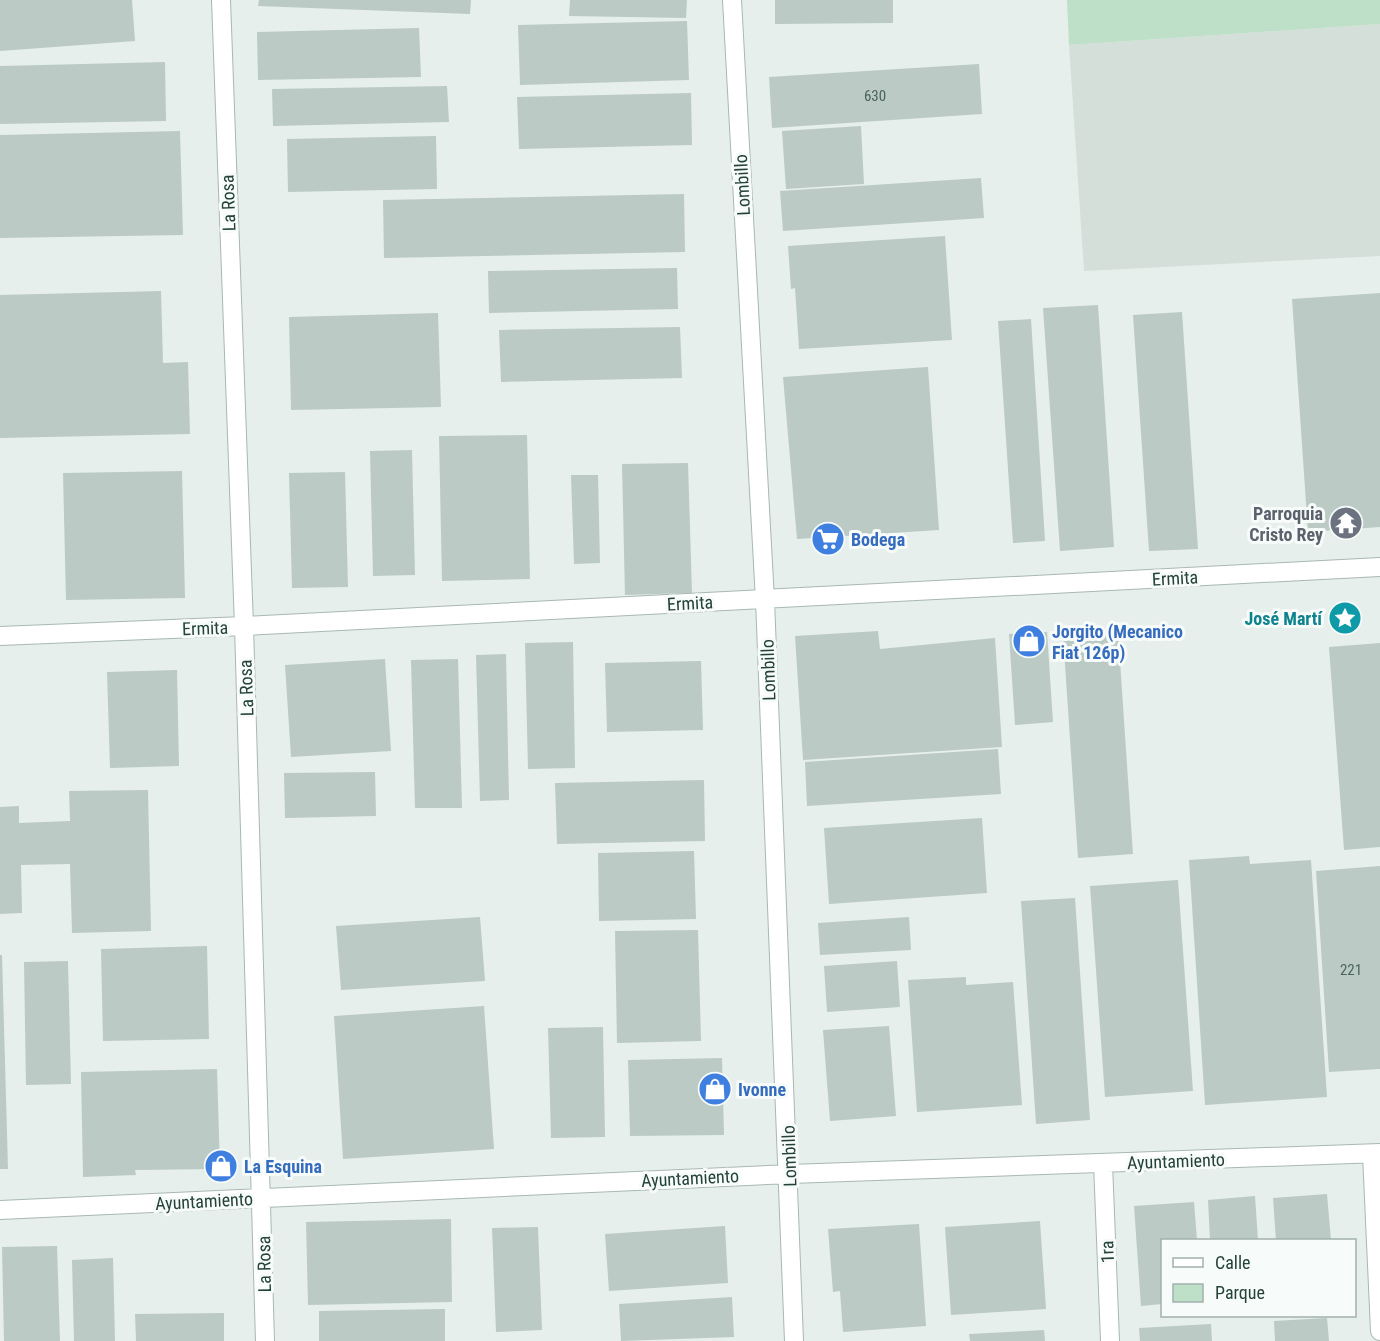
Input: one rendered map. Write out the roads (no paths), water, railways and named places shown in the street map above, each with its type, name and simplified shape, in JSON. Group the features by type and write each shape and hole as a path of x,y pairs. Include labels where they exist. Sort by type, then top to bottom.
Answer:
{"street":[{"name":"La Rosa","path":"220,0 244,626 265,1341"},
{"name":"Lombillo","path":"732,0 765,600 790,1174 794,1341"},
{"name":"Ermita","path":"0,636 765,600 1380,567"},
{"name":"Ayuntamiento","path":"0,1210 790,1174 1376,1153"},
{"path":"1376,1153 1380,1331"},
{"name":"1ra","path":"1103,1163 1110,1341"}],"place":[{"name":"Parroquia Cristo Rey","path":"1346,523"},
{"name":"Bodega","path":"828,539"},
{"name":"José Martí","path":"1345,618"},
{"name":"Jorgito (Mecanico Fiat 126p)","path":"1029,641"},
{"name":"Ivonne","path":"715,1089"},
{"name":"La Esquina","path":"221,1166"}]}
